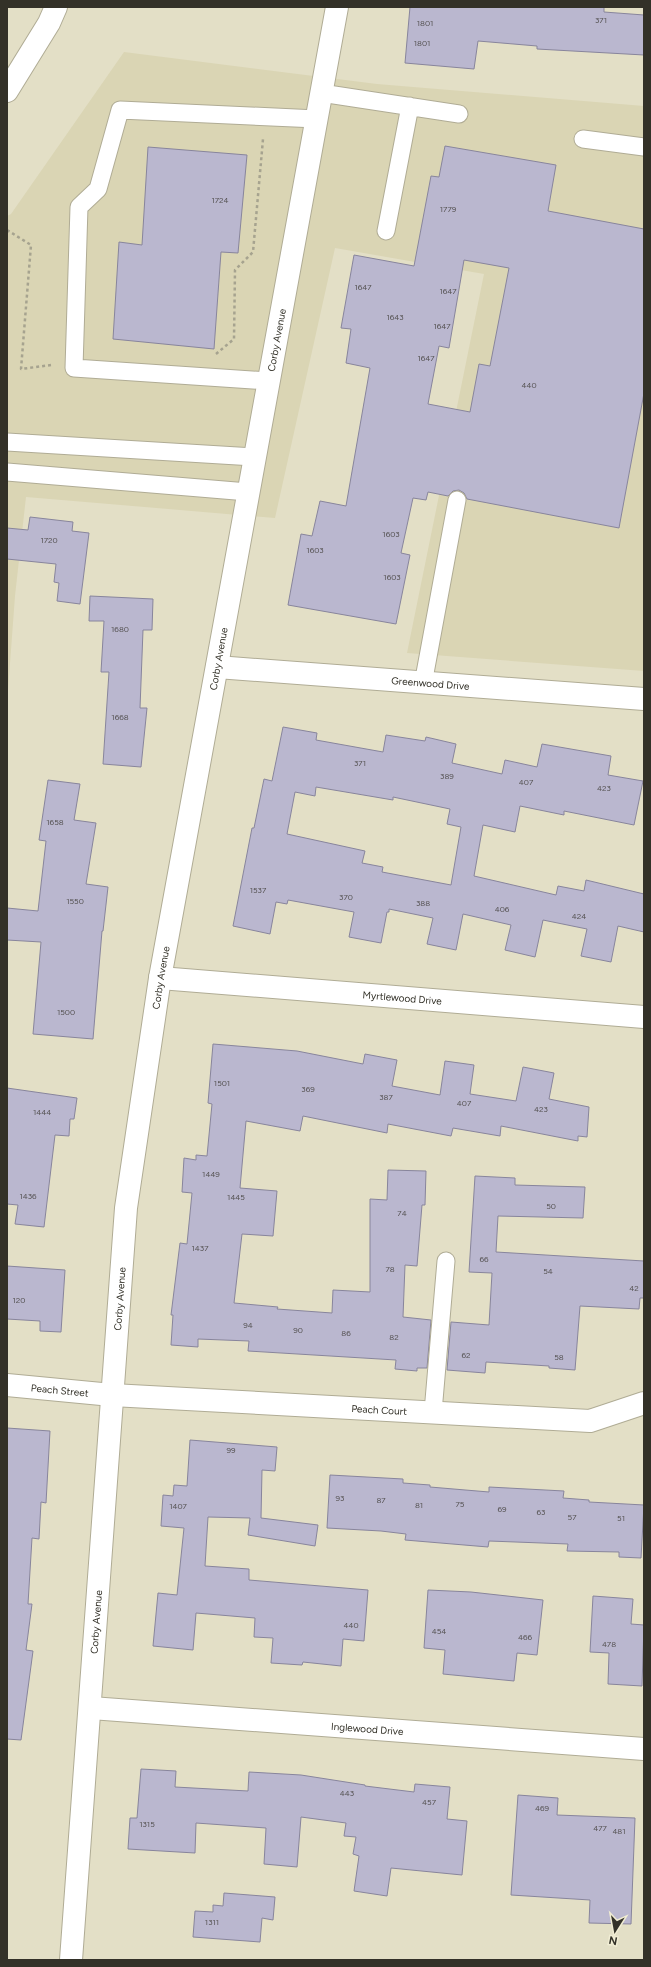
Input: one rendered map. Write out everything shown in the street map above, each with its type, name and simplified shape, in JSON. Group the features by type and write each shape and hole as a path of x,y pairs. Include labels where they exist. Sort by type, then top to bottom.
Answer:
{"street":[{"path":"7,91 49,23 56,7"},
{"name":"Corby Avenue","path":"72,1960 126,1208 160,978 337,7"},
{"name":"Greenwood Drive","path":"217,668 644,699"},
{"name":"Myrtlewood Drive","path":"160,978 644,1017"},
{"name":"Peach Street","path":"7,1385 112,1395"},
{"name":"Peach Court","path":"112,1395 590,1421 644,1403"},
{"name":"Inglewood Drive","path":"91,1708 644,1749"}],"lane":[{"path":"321,93 459,114"},
{"path":"386,231 410,106"},
{"path":"268,381 74,368 79,207 98,189 120,110 317,119"},
{"path":"583,139 644,147"},
{"path":"7,442 254,457"},
{"path":"7,472 248,492"},
{"path":"423,684 457,500"},
{"path":"433,1412 446,1261"}],"path":[{"path":"212,358 234,339 235,270 253,252 265,117"},
{"path":"7,230 31,245 21,369 74,361"}],"shaded area":[{"path":"124,52 377,84 644,106 644,671 407,653 484,274 335,248 275,518 26,497 15,596 7,704 7,216 11,214"}],"building":[{"path":"410,7 604,7 604,12 644,15 644,55 537,49 537,46 478,41 474,69 405,63"},
{"path":"445,146 556,165 548,211 644,229 644,393 619,528 467,499 464,493 459,490 453,491 448,496 428,492 426,500 413,498 401,553 410,555 396,624 288,605 301,534 312,536 320,501 346,506 370,368 346,363 351,329 341,328 354,255 414,266 431,176 439,177","holes":["464,260 509,268 490,366 479,364 470,412 428,404 439,346 449,348"]},
{"path":"148,147 247,155 238,253 221,252 214,349 113,339 119,242 142,245"},
{"path":"30,517 73,522 72,531 89,533 80,604 57,601 59,583 54,582 56,564 7,559 7,528 28,530"},
{"path":"90,596 153,599 152,630 143,630 140,708 147,708 141,767 103,764 109,672 101,672 104,621 89,621"},
{"path":"283,727 317,733 316,740 383,752 386,735 425,741 426,737 456,744 452,763 502,774 505,760 537,767 542,744 611,756 608,775 643,781 634,825 564,811 564,815 520,806 515,832 483,825 474,876 556,895 558,886 584,891 586,880 644,894 644,932 618,926 611,962 581,956 587,929 543,920 535,957 505,950 511,925 463,914 456,950 427,944 433,918 389,909 389,912 387,912 381,943 349,937 354,912 288,900 287,904 276,902 270,934 233,926 252,828 254,828 264,779 272,781","holes":["316,787 393,800 393,797 450,809 447,824 461,827 451,885 382,872 383,867 362,863 365,851 287,834 295,792 315,796"]},
{"path":"48,780 80,784 74,820 96,823 86,884 108,887 102,931 93,1039 33,1034 41,942 7,940 7,908 38,911 46,841 39,840"},
{"path":"213,1044 297,1051 363,1064 365,1054 397,1060 392,1086 440,1095 445,1061 474,1065 470,1094 516,1101 523,1067 554,1073 549,1099 589,1107 587,1137 578,1136 578,1141 501,1126 500,1136 453,1128 451,1136 388,1124 387,1133 303,1116 300,1131 246,1121 240,1188 277,1191 273,1236 242,1234 234,1303 278,1307 277,1309 332,1313 333,1290 370,1292 370,1199 387,1200 388,1170 426,1171 425,1205 422,1205 417,1266 405,1265 403,1317 431,1320 427,1368 417,1368 417,1371 395,1369 396,1360 248,1351 249,1341 198,1339 198,1347 171,1345 173,1315 171,1315 180,1243 187,1244 192,1193 182,1192 184,1158 196,1160 196,1155 207,1156 212,1104 208,1103"},
{"path":"7,1088 77,1098 74,1119 70,1119 69,1136 55,1135 44,1227 15,1224 18,1205 7,1204"},
{"path":"475,1176 515,1178 515,1185 585,1187 583,1218 498,1216 496,1252 644,1261 644,1298 640,1298 639,1309 580,1306 575,1370 549,1368 549,1366 486,1362 485,1373 447,1370 451,1322 489,1325 492,1273 469,1272"},
{"path":"7,1266 65,1270 61,1332 40,1331 40,1321 7,1319"},
{"path":"7,1428 50,1431 46,1503 41,1502 39,1539 32,1538 28,1604 32,1604 26,1650 33,1651 21,1740 7,1739"},
{"path":"190,1440 277,1447 275,1471 262,1470 261,1518 318,1525 315,1546 248,1535 250,1518 208,1517 205,1566 249,1569 249,1580 368,1590 364,1641 343,1639 341,1666 303,1662 302,1665 271,1663 273,1638 254,1637 255,1618 196,1613 193,1650 153,1646 158,1593 177,1595 184,1528 161,1526 163,1495 173,1496 174,1485 187,1486"},
{"path":"330,1475 403,1479 403,1483 489,1492 489,1487 564,1491 563,1498 589,1500 589,1502 644,1505 641,1558 619,1557 619,1552 567,1551 568,1544 489,1541 488,1547 405,1540 406,1534 381,1531 327,1528"},
{"path":"428,1590 471,1592 543,1600 537,1655 517,1653 514,1681 443,1674 445,1650 424,1648"},
{"path":"593,1596 633,1599 631,1624 644,1625 642,1686 608,1684 609,1653 590,1652"},
{"path":"141,1769 176,1771 175,1787 248,1791 249,1772 301,1775 365,1786 414,1792 415,1784 450,1787 447,1819 467,1821 462,1875 391,1868 387,1896 354,1891 359,1856 353,1854 356,1837 344,1836 346,1823 301,1817 297,1867 264,1864 266,1828 196,1823 195,1853 128,1849 130,1818 137,1818"},
{"path":"518,1795 558,1798 557,1815 635,1818 631,1924 589,1923 590,1900 511,1895"},
{"path":"224,1893 275,1897 273,1920 262,1918 260,1942 193,1937 195,1911 213,1912 213,1905 223,1906"}]}
